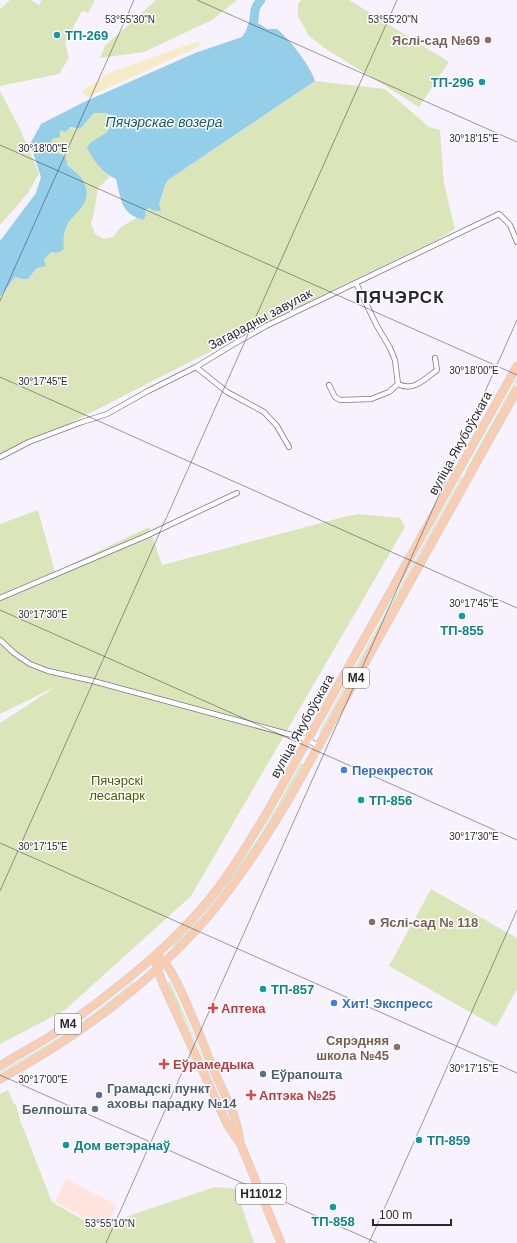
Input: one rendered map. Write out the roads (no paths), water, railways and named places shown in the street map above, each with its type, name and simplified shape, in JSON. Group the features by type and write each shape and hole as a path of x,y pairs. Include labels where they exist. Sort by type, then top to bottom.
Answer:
{"main road":[{"name":"вуліца Якубоўскага","path":"156,956 202,908 241,855 265,816 517,366"},
{"name":"вуліца Якубоўскага","path":"157,968 165,962 205,920 249,862 289,798 517,390"},
{"name":"Н11012","path":"156,956 165,962 174,977 236,1120 241,1145 281,1243"},
{"name":"Н11012","path":"156,956 157,968 163,984 227,1124 241,1145"},
{"name":"М4","path":"0,1066 94,1006 156,956"},
{"name":"М4","path":"0,1079 83,1029 133,990 157,968"}],"street":[{"name":"Загарадны завулак","path":"0,457 28,442 107,414 196,367 266,326 499,214 510,225 517,242"},
{"path":"356,283 395,360 398,384"},
{"path":"398,384 403,387 415,386 437,370 436,358"},
{"path":"196,367 227,392 264,412 277,426 289,447"},
{"path":"329,384 335,397 340,400 371,399 389,392 398,384"},
{"path":"0,598 146,536 237,493"},
{"path":"0,640 14,653 30,664 48,671 93,681 191,707 308,740 318,746"},
{"path":"204,1071 212,1067"}],"water":[{"name":"Пячэрскае возера","path":"258,23 267,29 277,29 304,60 315,81 168,180 159,203 161,211 155,211 149,208 145,210 146,214 144,220 136,218 126,210 121,199 116,179 107,174 99,166 87,148 94,140 110,128 112,123 112,115 105,113 94,113 80,129 71,127 65,132 60,130 60,137 52,139 52,152 62,154 66,159 68,166 81,178 86,188 86,199 81,208 67,225 63,241 64,249 58,253 51,252 44,260 46,266 37,268 28,279 15,277 0,297 0,241 36,193 41,177 30,144 41,124 84,102 195,53 242,37 250,25"}],"waterway":[{"path":"250,33 254,20 255,9 261,0"}],"place":[{"name":"ТП-269","path":"57,35"},
{"name":"Яслі-сад №69","path":"488,40"},
{"name":"ТП-296","path":"482,82"},
{"name":"ТП-855","path":"462,616"},
{"name":"Перекресток","path":"344,770"},
{"name":"ТП-856","path":"361,800"},
{"name":"Яслі-сад № 118","path":"372,922"},
{"name":"ТП-857","path":"263,989"},
{"name":"Хит! Экспресс","path":"334,1003"},
{"name":"Аптека","path":"213,1008"},
{"name":"Сярэдняя школа №45","path":"397,1047"},
{"name":"Еўрамедыка","path":"164,1064"},
{"name":"Еўрапошта","path":"263,1074"},
{"name":"Грамадскі пункт аховы парадку №14","path":"99,1095"},
{"name":"Аптэка №25","path":"251,1095"},
{"name":"Белпошта","path":"95,1109"},
{"name":"ТП-859","path":"419,1140"},
{"name":"Дом ветэранаў","path":"66,1145"},
{"name":"ТП-858","path":"333,1207"}],"district":[{"name":"ПЯЧЭРСК","path":"400,297"}],"park label":[{"name":"Пячэрскі лесапарк","path":"117,788"}]}
